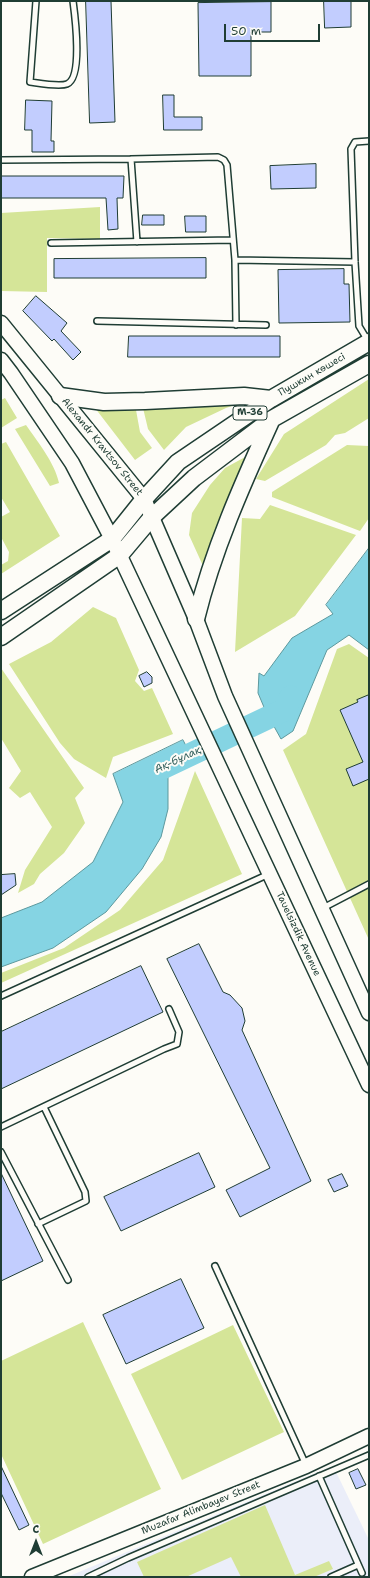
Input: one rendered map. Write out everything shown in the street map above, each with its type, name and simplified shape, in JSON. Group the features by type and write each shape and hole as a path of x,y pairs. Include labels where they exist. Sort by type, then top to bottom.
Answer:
{"main road":[{"name":"Alexandr Kravtsov Street","path":"1,323 144,499 196,619 225,696 322,908"},
{"name":"Пушкин көшесі","path":"144,499 178,462 271,399 369,342"},
{"path":"1,360 72,463 120,556"},
{"name":"Пушкин көшесі","path":"152,517 194,478 272,419 369,364"},
{"path":"60,396 104,402 244,396 271,399"},
{"path":"196,619 212,561 272,419"},
{"name":"M-36","path":"1,612 112,539 144,499"},
{"name":"M-36","path":"1,637 120,556 152,517"},
{"name":"Tauelsizdik Avenue","path":"120,556 369,1085"},
{"path":"322,908 369,1013"},
{"name":"Muzafar Alimbayev Street","path":"32,1577 306,1466 369,1436"}],"lane":[{"path":"36,1 30,82 59,85 66,84 71,81 74,74 76,35 73,1"},
{"path":"369,141 355,142 351,149 359,326 369,342"},
{"path":"1,160 218,157 224,160 227,165 235,260 236,325"},
{"path":"131,159 137,242"},
{"path":"51,243 233,240"},
{"path":"235,260 355,262"},
{"path":"97,321 266,325"},
{"path":"1,996 270,874"},
{"path":"322,908 369,884"},
{"path":"1,1127 177,1044 180,1032 170,1009"},
{"path":"38,1224 86,1201 85,1192 44,1107"},
{"path":"1,1152 68,1280"},
{"path":"215,1266 306,1466"},
{"path":"88,1577 135,1555 369,1455"},
{"path":"319,1476 362,1573"},
{"path":"331,1577 358,1565"}],"shaded area":[{"path":"330,1467 337,1474 369,1540 369,1577 67,1577"}],"green space":[{"path":"100,207 100,239 47,238 47,292 1,291 1,213"},
{"path":"369,379 369,418 345,433 335,435 326,445 265,481 256,479 284,434"},
{"path":"5,398 17,418 1,428 1,400"},
{"path":"241,403 226,408 186,427 164,450 148,429 143,408 160,409"},
{"path":"99,406 136,410 140,432 152,448 135,460 95,408"},
{"path":"26,425 50,460 59,483 50,486 15,429"},
{"path":"6,442 60,536 1,574 1,565 8,561 9,552 1,537 1,517 10,512 1,497 1,444"},
{"path":"347,445 369,446 369,518 360,531 272,497 272,492"},
{"path":"247,456 204,568 189,535 192,513 210,485 225,468"},
{"path":"270,505 356,535 295,616 235,652 242,518 260,519"},
{"path":"93,607 116,618 139,670 135,681 144,691 152,688 173,734 113,757 106,778 74,759 60,743 9,664 51,642"},
{"path":"349,644 369,658 369,940 283,750 306,734 337,649"},
{"path":"1,668 84,788 75,798 85,823 64,853 40,874 34,884 18,893 25,870 52,827 30,792 20,798 9,788 21,771 1,738"},
{"path":"195,771 242,874 1,983 1,973 64,948 120,910 163,860"},
{"path":"83,1322 161,1489 43,1544 1,1454 1,1361"},
{"path":"233,1325 284,1432 182,1480 131,1374"},
{"path":"265,1505 295,1575 329,1561 333,1569 314,1577 241,1577 231,1557 186,1577 144,1577 137,1562"}],"water":[{"path":"369,548 369,650 349,635 327,650 293,731 281,739 266,712 258,693 259,673 264,676 292,638 333,614 326,605"},
{"path":"183,740 195,763 168,776 168,809 161,837 142,869 106,912 53,948 1,967 1,918 42,902 93,862 123,802 113,774"}],"building":[{"path":"86,1 111,1 115,122 90,123"},
{"path":"324,1 351,1 351,27 325,28"},
{"path":"271,2 271,32 251,32 251,76 199,76 198,3"},
{"path":"163,95 174,95 174,117 202,117 202,130 164,130"},
{"path":"26,100 52,101 51,141 54,141 54,152 32,152 32,130 25,130"},
{"path":"316,164 316,188 271,189 270,166"},
{"path":"1,176 124,176 123,198 117,198 118,229 108,230 106,198 1,198"},
{"path":"143,215 164,215 164,225 142,225"},
{"path":"185,216 206,216 206,232 186,232"},
{"path":"206,258 206,278 54,278 54,259"},
{"path":"344,269 344,284 349,284 350,322 279,323 278,270"},
{"path":"36,296 67,323 61,331 81,352 73,360 54,339 52,341 23,311"},
{"path":"129,336 280,336 280,357 128,357"},
{"path":"147,672 152,677 152,683 144,687 139,676"},
{"path":"369,695 369,779 353,786 346,769 363,762 340,710"},
{"path":"15,874 16,885 1,895 1,875"},
{"path":"199,944 223,992 230,995 242,1008 245,1021 242,1030 311,1181 240,1217 226,1190 270,1168 167,959"},
{"path":"141,966 163,1012 1,1089 1,1032"},
{"path":"199,1153 215,1187 121,1231 104,1197"},
{"path":"1,1173 43,1261 1,1281"},
{"path":"342,1174 348,1186 334,1192 328,1180"},
{"path":"181,1279 204,1328 126,1364 103,1315"},
{"path":"1,1466 29,1525 19,1530 1,1493"},
{"path":"358,1469 366,1485 356,1489 349,1473"}],"waterway":[{"name":"Ақ-бұлақ","path":"162,768 284,710 291,697"}]}
